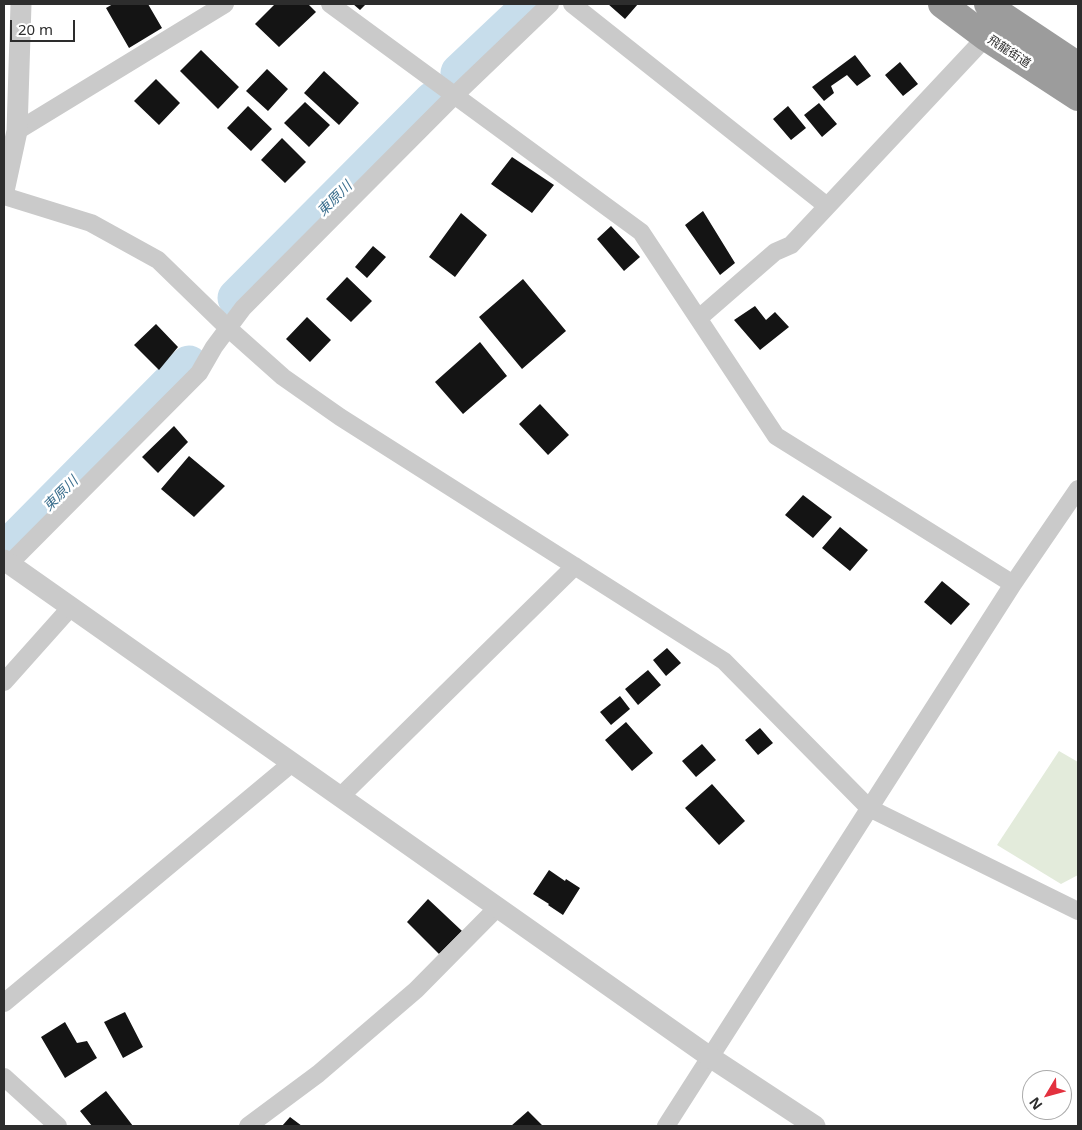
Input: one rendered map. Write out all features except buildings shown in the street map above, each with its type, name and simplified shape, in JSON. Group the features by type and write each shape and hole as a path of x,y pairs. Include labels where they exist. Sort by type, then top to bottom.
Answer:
{"highway":[{"name":"飛龍街道","path":"942,4 986,37 1078,97"},
{"path":"988,4 1078,66"}],"street":[{"path":"4,191 17,131 22,4"},
{"path":"17,131 224,4"},
{"path":"330,4 641,232 776,436 1013,584"},
{"path":"550,4 455,95 243,308 199,373 7,562 710,1057 815,1126"},
{"path":"572,4 827,206"},
{"path":"699,318 775,252 792,245 986,37"},
{"path":"4,196 91,223 158,260 228,328 283,377 340,417 724,661 869,808 1078,911"},
{"path":"666,1126 1013,584 1078,489"},
{"path":"340,798 575,566"},
{"path":"4,682 71,607"},
{"path":"4,1003 292,764"},
{"path":"248,1126 318,1074 416,990 497,908"},
{"path":"4,1077 58,1126"}],"green space":[{"path":"1059,751 1078,762 1078,875 1061,884 997,845"}],"waterway":[{"name":"東原川","path":"460,73 533,4"},
{"name":"東原川","path":"237,298 433,101"},
{"name":"東原川","path":"18,538 189,365"}]}
